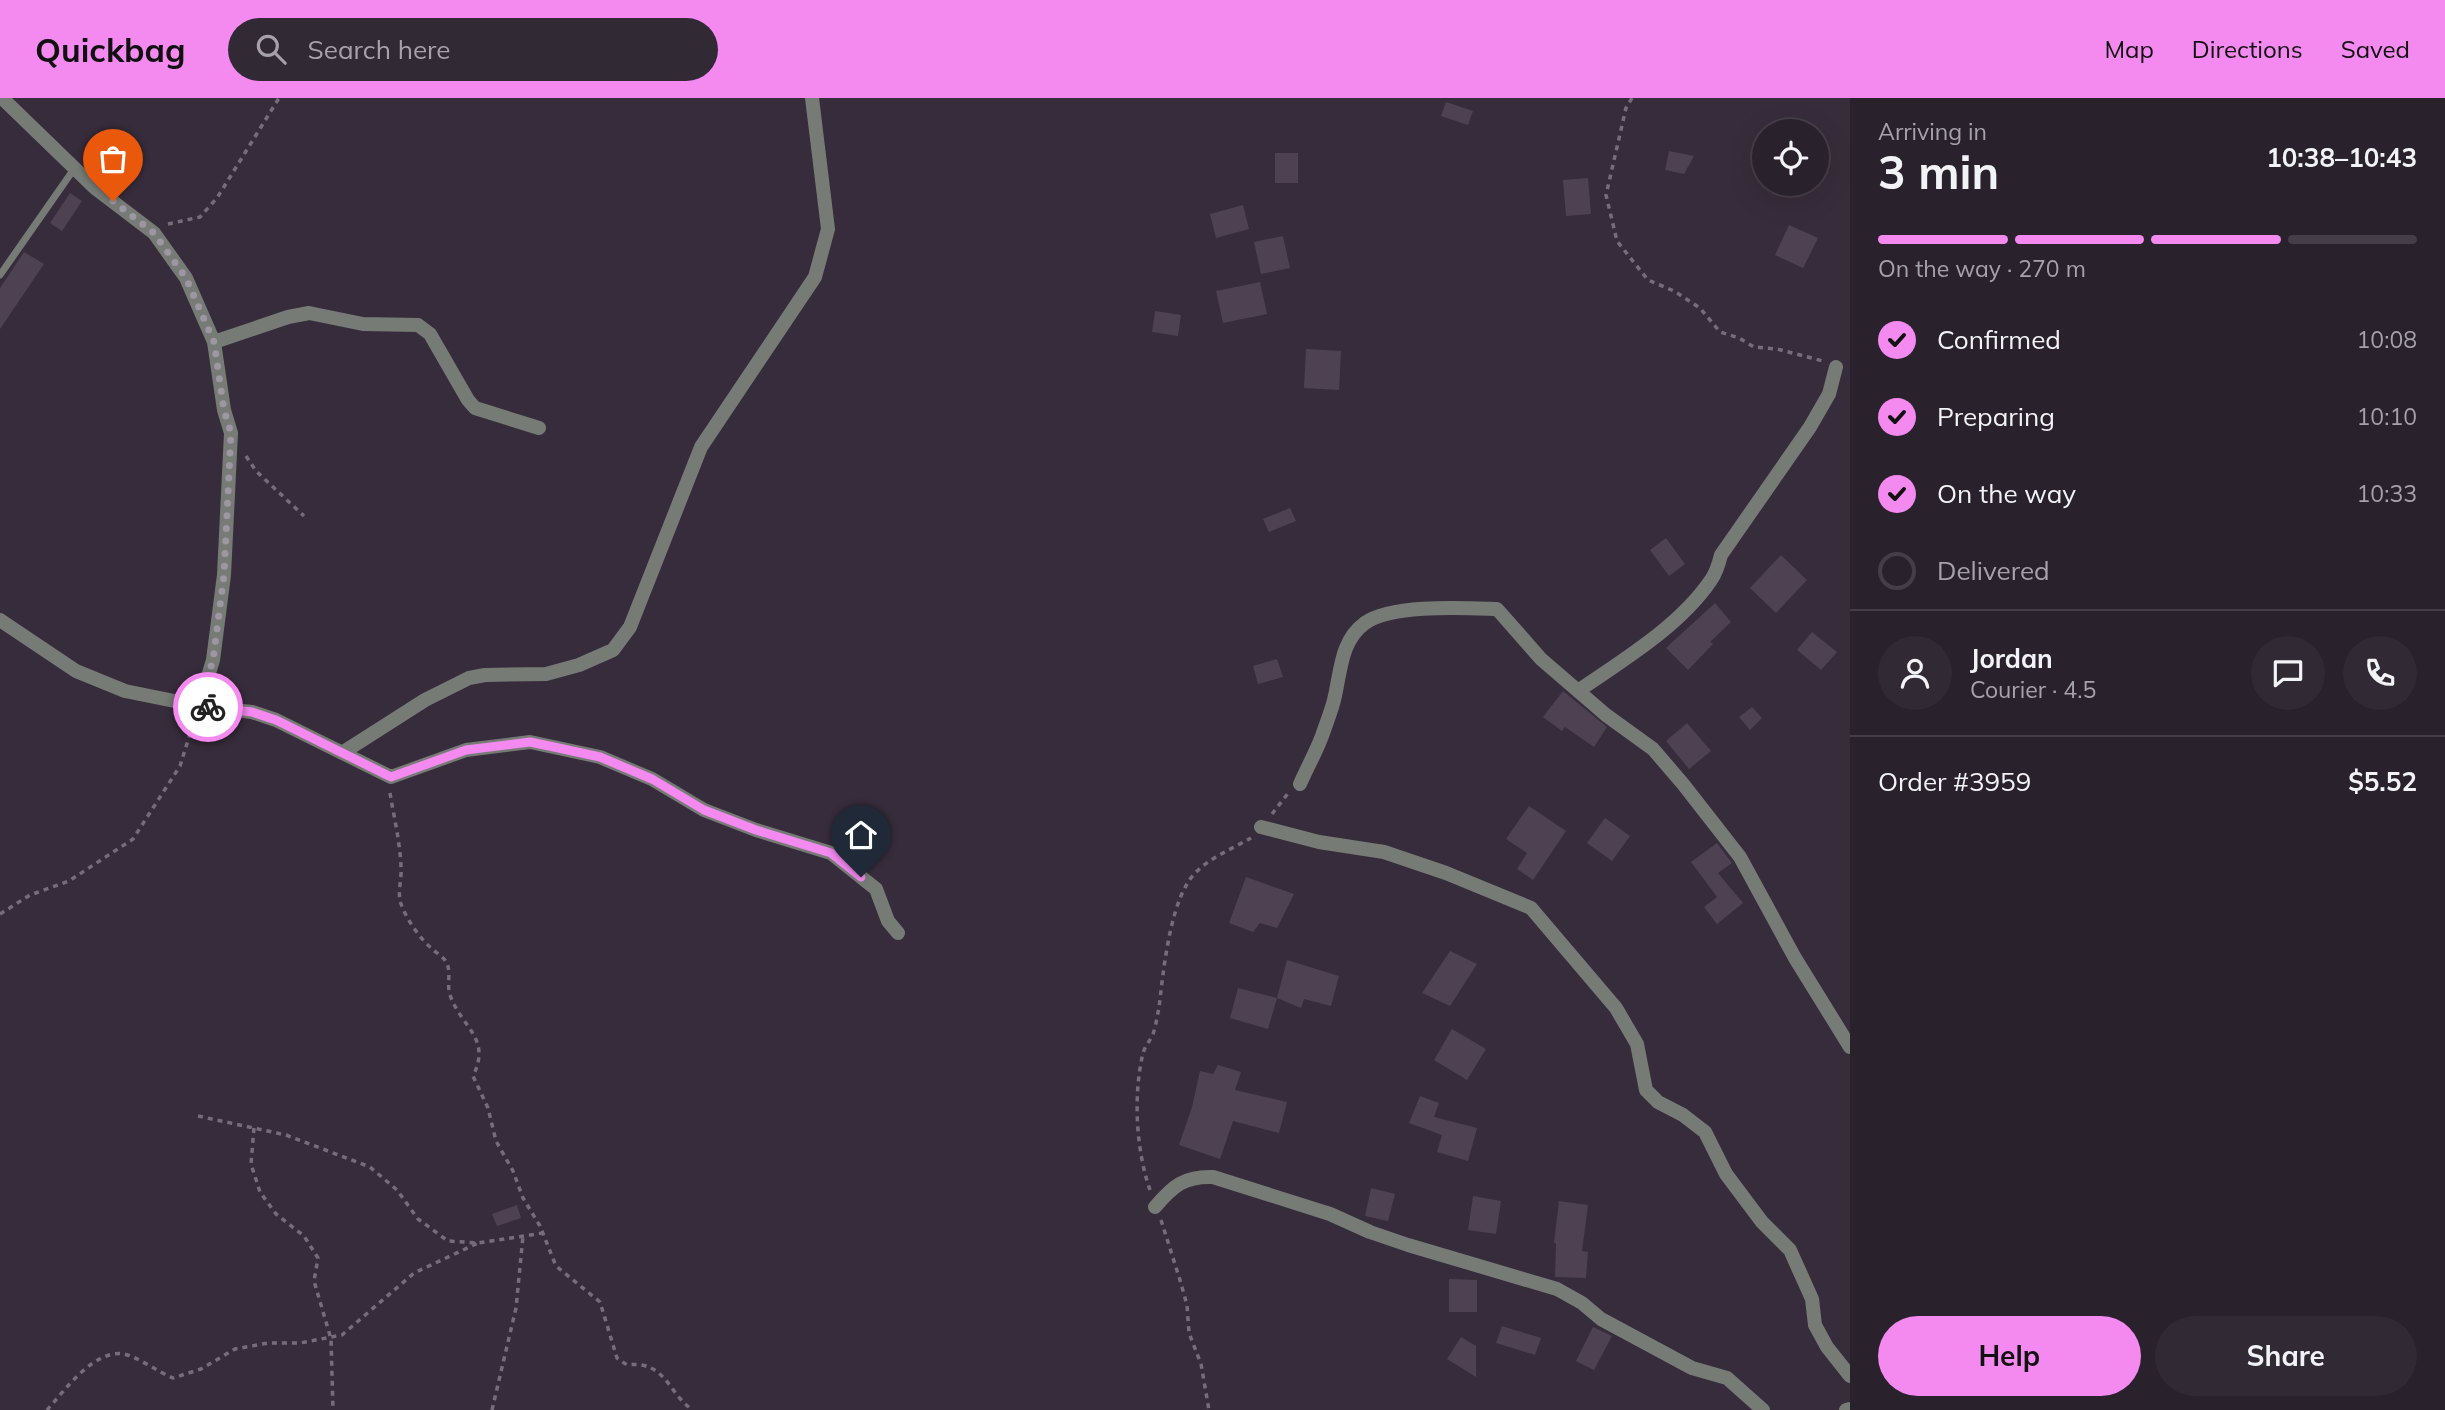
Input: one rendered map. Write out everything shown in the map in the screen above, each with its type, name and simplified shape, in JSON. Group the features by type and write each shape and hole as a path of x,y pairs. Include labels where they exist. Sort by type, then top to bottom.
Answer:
{"street":[{"path":"2,98 74,169 147,228 168,250 186,278 214,342 224,410 231,433 224,575 213,660 199,706"},
{"path":"342,753 425,700 469,678 485,675 546,674 579,665 613,650 629,627 701,447 815,277 828,229 812,98"},
{"path":"214,342 288,317 309,313 363,324 418,325 430,334 475,408 539,428"},
{"path":"1578,691 1684,612 1713,578 1721,555 1823,405 1829,394 1836,367"},
{"path":"1300,784 1321,740 1334,700 1342,657 1352,636 1366,623 1380,615 1423,609 1497,609 1541,659 1653,749 1740,857 1795,958 1850,1047"},
{"path":"0,620 76,671 124,691 199,706 252,712 391,777 466,750 530,742 600,757 652,779 704,810 756,830 831,853 876,889 888,921 898,933"},
{"path":"1261,827 1319,842 1384,852 1446,873 1531,908 1616,1008 1637,1044 1646,1090 1658,1102 1683,1115 1705,1132 1726,1174 1762,1222 1790,1250 1812,1299 1815,1325 1827,1347 1850,1376"},
{"path":"1155,1207 1171,1188 1196,1176 1213,1177 1330,1214 1408,1245 1557,1289 1582,1303 1601,1320 1692,1368 1727,1378 1763,1410"}],"lane":[{"path":"0,275 74,169"}],"path":[{"path":"147,228 200,217 218,198 279,98"},
{"path":"1632,98 1626,108 1606,195 1617,241 1648,280 1674,291 1700,308 1720,332 1739,338 1754,347 1821,360 1836,367"},
{"path":"231,433 256,471 304,516"},
{"path":"0,914 30,895 69,881 133,839 180,766 199,706"},
{"path":"391,777 390,789 401,867 400,902 412,925 444,959 449,969 449,992 480,1047 478,1066 473,1076 488,1108 496,1141 513,1171 523,1198 543,1233 556,1266 600,1302 617,1358 627,1365 635,1364 665,1376 684,1404 692,1410"},
{"path":"1209,1410 1201,1364 1189,1333 1187,1306 1180,1280 1145,1177 1140,1144 1139,1080 1144,1050 1154,1032 1163,968 1178,907 1187,883 1202,867 1253,837 1291,790 1300,784"},
{"path":"198,1116 299,1139 370,1167 397,1190 418,1219 448,1241 478,1243 543,1233"},
{"path":"254,1128 251,1164 260,1192 276,1214 304,1236 318,1258 314,1280 331,1339 333,1410"},
{"path":"492,1410 516,1308 523,1236"},
{"path":"47,1410 71,1382 101,1356 123,1354 173,1378 201,1369 235,1349 268,1343 331,1339 342,1335 414,1273 478,1243"}],"building":[{"path":"1446,102 1473,111 1468,125 1441,116"},
{"path":"1669,151 1694,156 1684,174 1665,170"},
{"path":"1275,153 1298,153 1298,183 1275,183"},
{"path":"1588,178 1591,214 1566,216 1563,180"},
{"path":"70,193 82,201 62,231 50,223"},
{"path":"1243,205 1249,229 1216,238 1210,214"},
{"path":"1789,225 1818,238 1803,268 1775,255"},
{"path":"1283,236 1290,268 1261,274 1254,242"},
{"path":"24,252 44,264 0,329 0,288"},
{"path":"1260,282 1267,314 1223,323 1216,291"},
{"path":"1155,311 1181,315 1178,336 1152,332"},
{"path":"1306,349 1341,351 1339,390 1304,388"},
{"path":"1290,508 1296,521 1269,532 1263,519"},
{"path":"1666,538 1685,564 1669,576 1650,550"},
{"path":"1781,555 1807,580 1776,613 1750,588"},
{"path":"1715,603 1731,622 1710,642 1713,644 1688,670 1666,648"},
{"path":"1812,632 1837,652 1821,670 1797,650"},
{"path":"1277,659 1283,677 1258,684 1253,666"},
{"path":"1563,691 1607,727 1594,747 1565,727 1562,731 1543,717"},
{"path":"1752,707 1762,718 1750,730 1739,717"},
{"path":"1687,723 1711,751 1689,769 1666,741"},
{"path":"1529,806 1566,831 1533,880 1517,869 1527,853 1506,839"},
{"path":"1605,818 1630,836 1612,861 1587,843"},
{"path":"1717,843 1732,863 1718,873 1743,903 1717,924 1704,907 1717,897 1691,862"},
{"path":"1246,877 1294,894 1277,928 1260,923 1253,932 1229,923"},
{"path":"1450,951 1477,964 1450,1006 1422,993"},
{"path":"1287,960 1339,976 1331,1006 1304,999 1301,1008 1277,998"},
{"path":"1238,988 1277,998 1268,1029 1230,1018"},
{"path":"1452,1029 1486,1049 1467,1080 1434,1060"},
{"path":"1218,1065 1241,1072 1235,1090 1287,1102 1279,1133 1233,1121 1220,1159 1179,1145 1192,1107 1200,1071 1213,1074"},
{"path":"1420,1096 1439,1103 1434,1117 1477,1128 1468,1161 1437,1152 1442,1135 1409,1123"},
{"path":"1371,1188 1395,1194 1388,1221 1365,1216"},
{"path":"1473,1196 1501,1201 1496,1234 1468,1230"},
{"path":"1559,1201 1588,1205 1582,1251 1588,1252 1586,1278 1555,1277 1554,1243"},
{"path":"517,1205 521,1218 497,1226 492,1214"},
{"path":"1449,1279 1477,1280 1477,1312 1449,1312"},
{"path":"1502,1326 1541,1338 1535,1355 1496,1343"},
{"path":"1593,1327 1612,1336 1594,1370 1576,1361"},
{"path":"1461,1337 1476,1346 1476,1377 1447,1359"}],"way so far":[{"path":"113,201 154,233 168,250 186,278 214,342 224,410 231,433 224,575 213,660 199,706 208,707"}],"route":[{"path":"208,707 252,712 276,720 391,777 466,750 530,742 600,757 652,779 704,810 756,830 831,853 861,877"}]}
